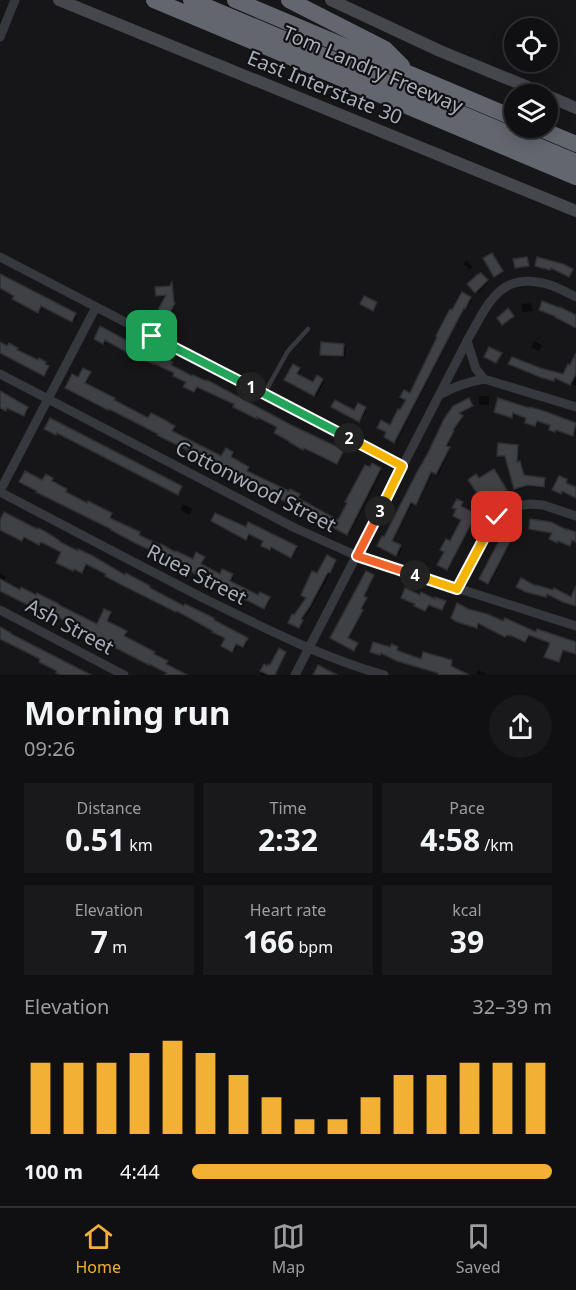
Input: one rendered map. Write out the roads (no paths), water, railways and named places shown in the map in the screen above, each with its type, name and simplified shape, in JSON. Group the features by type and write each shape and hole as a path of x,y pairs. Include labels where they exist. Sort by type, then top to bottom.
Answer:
{"highway":[{"name":"Tom Landry Freeway","path":"154,0 576,177"},
{"path":"191,0 576,162"},
{"name":"Tom Landry Freeway","path":"235,0 504,114"},
{"path":"289,0 385,49 410,73"},
{"path":"471,133 501,157 576,189"},
{"path":"558,136 576,144"}],"main road":[{"name":"East Interstate 30","path":"59,0 576,211"},
{"path":"331,0 440,51 520,84"},
{"path":"558,100 576,108"}],"street":[{"path":"0,37 15,0"},
{"path":"0,257 402,466"},
{"path":"295,675 467,341 490,301 500,290 519,281 550,285 576,297"},
{"path":"0,492 96,307"},
{"path":"467,341 476,369 484,379"},
{"name":"Cottonwood Street","path":"0,374 295,528 357,556 576,626"},
{"path":"440,395 453,387 484,379 576,407"},
{"name":"Ruea Street","path":"0,492 248,620 308,648 355,667 384,675"},
{"path":"457,589 490,527 497,517 507,510 530,504 543,505 576,516"},
{"name":"Ash Street","path":"0,610 124,675"}],"lane":[{"path":"264,394 288,351 308,329"}]}
